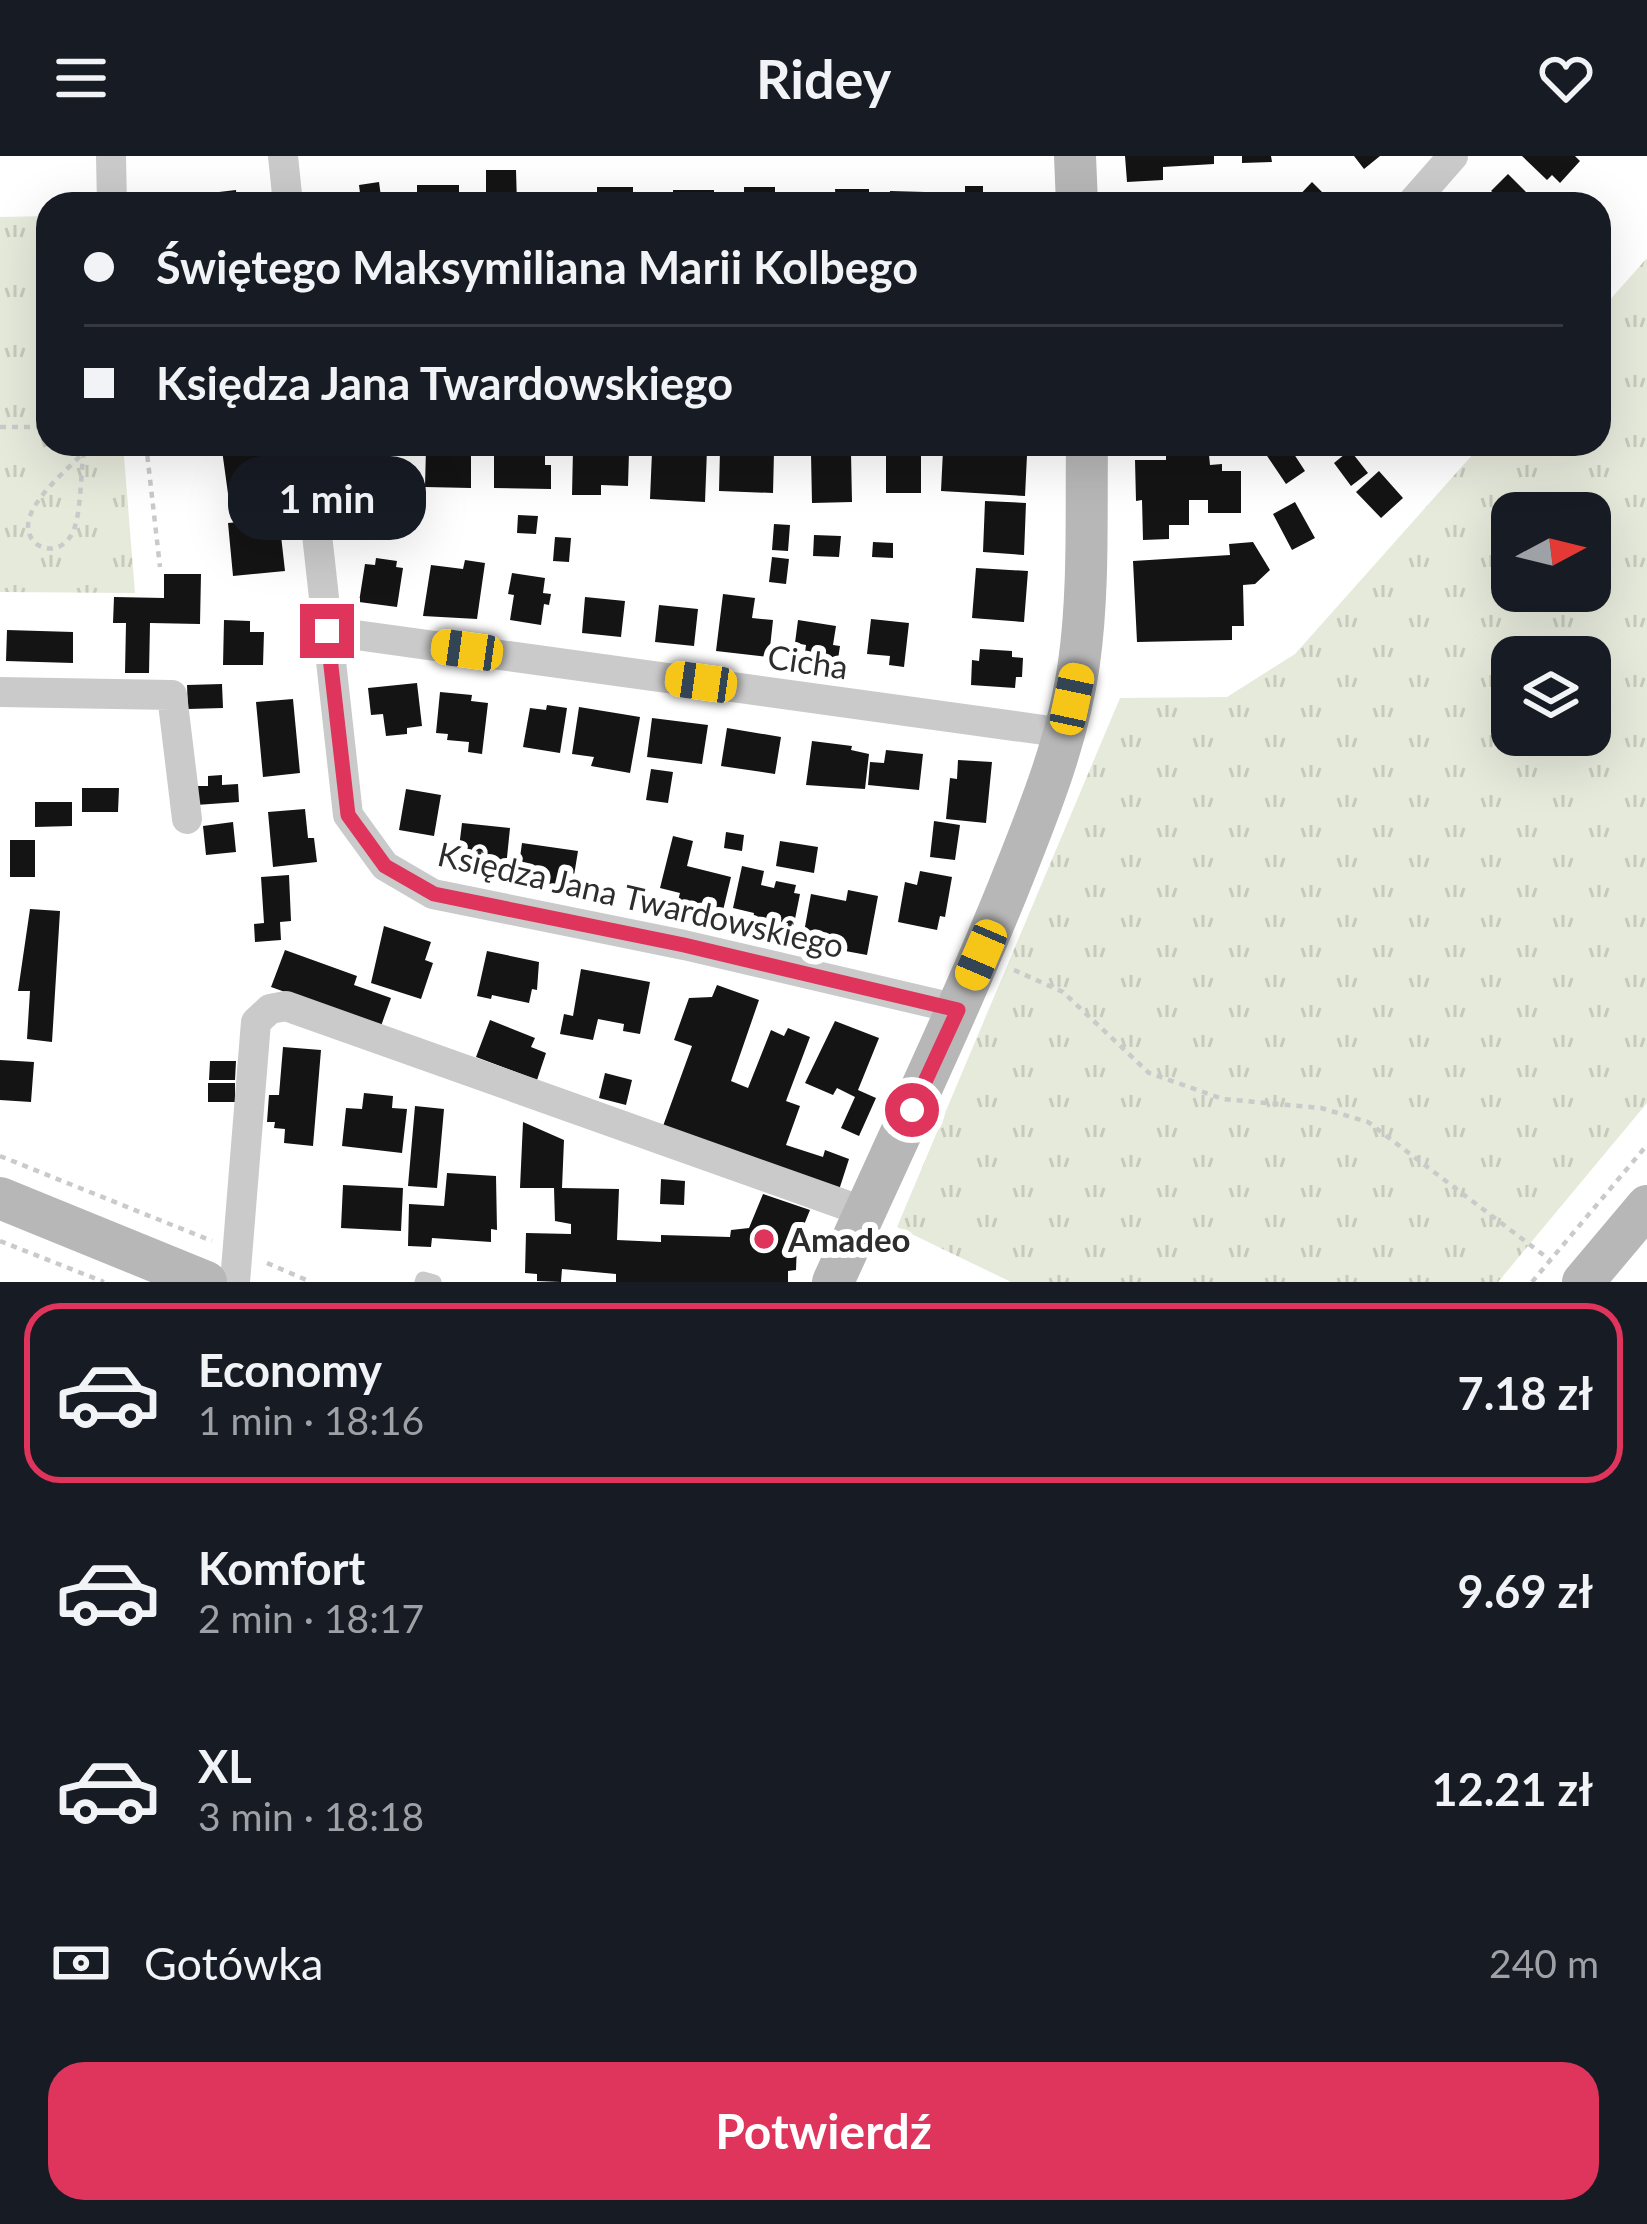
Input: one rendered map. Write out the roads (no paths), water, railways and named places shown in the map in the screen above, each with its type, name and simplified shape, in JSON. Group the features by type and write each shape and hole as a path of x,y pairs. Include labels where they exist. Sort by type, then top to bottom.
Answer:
{"street":[{"path":"111,156 112,192"},
{"path":"283,156 286,192"},
{"path":"1075,156 1076,192"},
{"path":"1422,192 1453,156"},
{"name":"Księdza Jana Twardowskiego","path":"308,456 348,815 385,866 434,894 684,945 958,1010"},
{"path":"833,1282 958,1010 1042,804 1065,733 1086,601 1087,456"},
{"name":"Cicha","path":"327,631 1065,733"},
{"path":"0,692 172,695 187,819"},
{"path":"236,1267 256,1022 270,1009 286,1006 865,1211"},
{"path":"0,1198 206,1282"},
{"path":"1567,1271 1647,1206"}],"lane":[{"path":"422,1282 434,1282"}],"place":[{"name":"Amadeo","path":"764,1239"}]}
